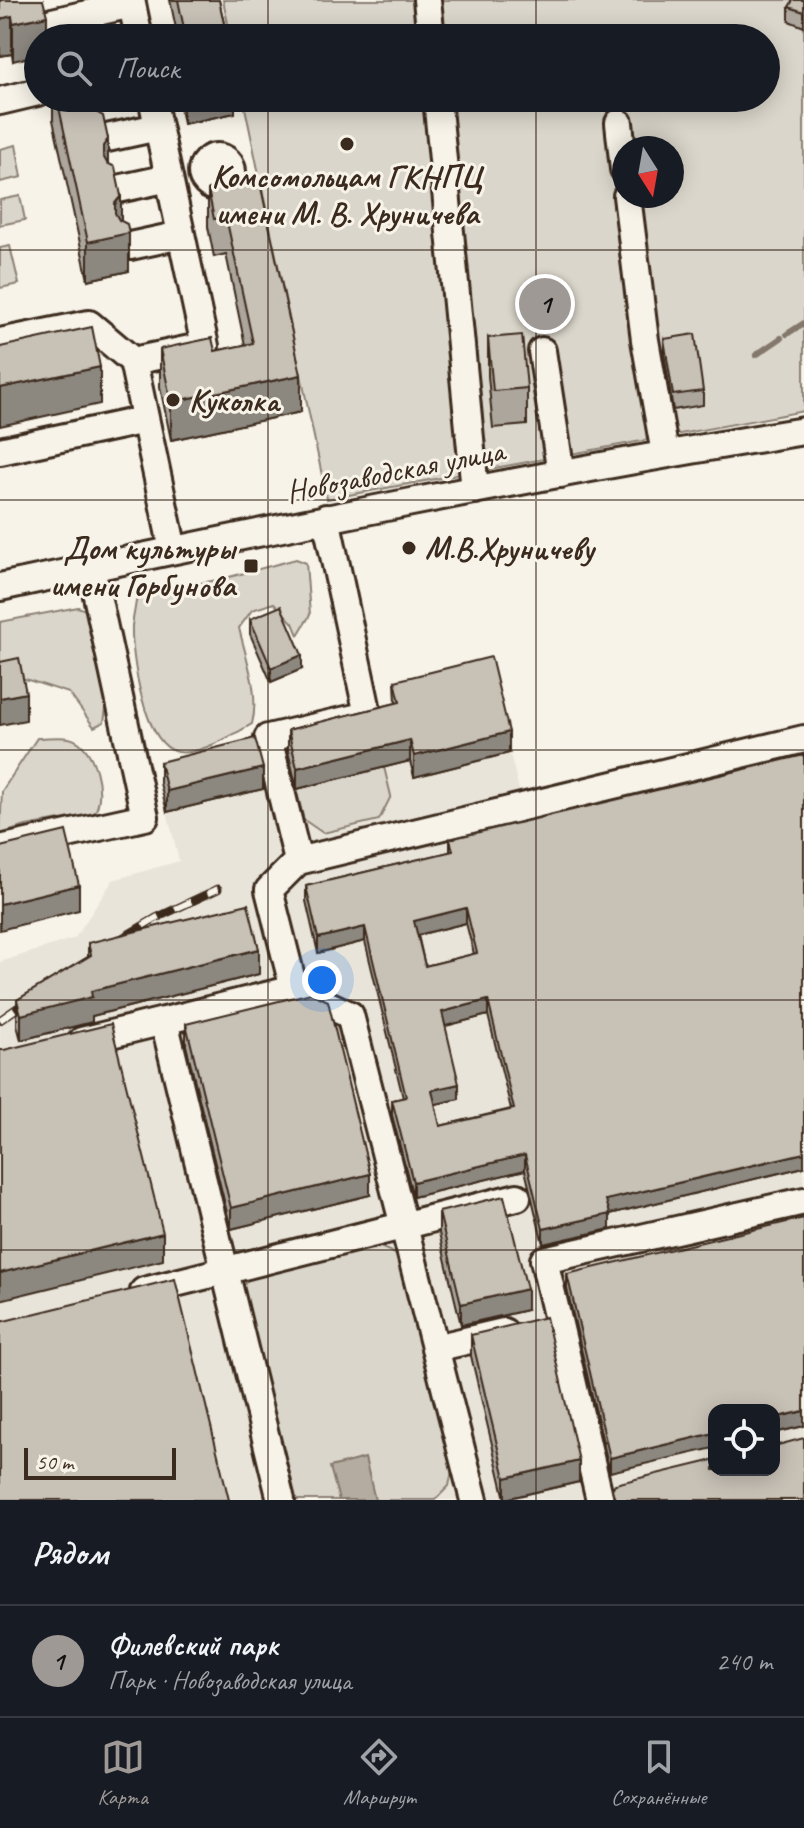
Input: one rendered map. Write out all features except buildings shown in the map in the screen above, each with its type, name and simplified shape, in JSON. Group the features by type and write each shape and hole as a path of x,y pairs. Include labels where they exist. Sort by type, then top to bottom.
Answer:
{"street":[{"path":"427,0 430,24"},
{"path":"52,20 132,4 136,24"},
{"path":"0,101 24,95"},
{"path":"133,361 205,346 155,112"},
{"path":"438,112 475,490"},
{"path":"619,123 620,136"},
{"path":"107,138 158,127"},
{"path":"118,189 202,175"},
{"path":"628,208 645,340 665,454"},
{"path":"130,246 181,235"},
{"path":"0,342 89,324 133,361 173,550"},
{"path":"542,351 561,474"},
{"path":"0,451 145,420"},
{"name":"Новозаводская улица","path":"0,587 326,518 804,431"},
{"path":"298,861 268,738 368,715 326,518"},
{"path":"0,849 145,817 91,568"},
{"path":"294,989 269,890 298,861 804,739"},
{"path":"60,1047 294,989 350,1015 474,1500"},
{"path":"164,1021 281,1500"},
{"path":"120,1297 517,1197"},
{"path":"598,1499 544,1260 804,1201"},
{"path":"435,1348 558,1319"}],"shaded area":[{"path":"223,0 804,0 804,411 327,499 246,112 780,112 780,24 228,24"},
{"path":"16,145 22,177 0,182 0,149"},
{"path":"20,196 25,220 0,225 0,200"},
{"path":"10,246 19,284 0,288 0,248"},
{"path":"296,559 306,563 310,615 298,635 293,623 274,603 252,610 239,628 253,688 252,724 196,751 178,752 166,746 148,717 137,677 132,626 136,601 145,594 222,579"},
{"path":"78,607 88,611 110,683 104,722 94,727 69,693 0,671 0,622"},
{"path":"491,678 520,793 804,723 804,1500 0,1500 0,962 75,938 113,880 179,861 160,783 400,723"},
{"path":"37,738 69,738 86,749 99,783 98,805 94,814 26,826 0,834 2,791"},
{"path":"384,767 391,796 379,820 323,833 304,820 296,789"},
{"path":"378,1246 400,1256 454,1460 449,1486 435,1500 289,1500 239,1292 253,1273"},
{"path":"365,1458 375,1500 339,1500 330,1467"}],"waterway":[{"path":"787,334 804,323"},
{"path":"756,355 781,338"}],"railway":[{"path":"112,944 156,918 218,889"},
{"path":"0,1020 36,995"}],"place":[{"name":"Комсомольцам ГКНПЦ имени М. В. Хруничева","path":"347,144"},
{"name":"Филевский парк","path":"545,304"},
{"name":"Куколка","path":"173,400"},
{"name":"М.В.Хруничеву","path":"409,548"},
{"name":"Дом культуры имени Горбунова","path":"251,566"}]}
